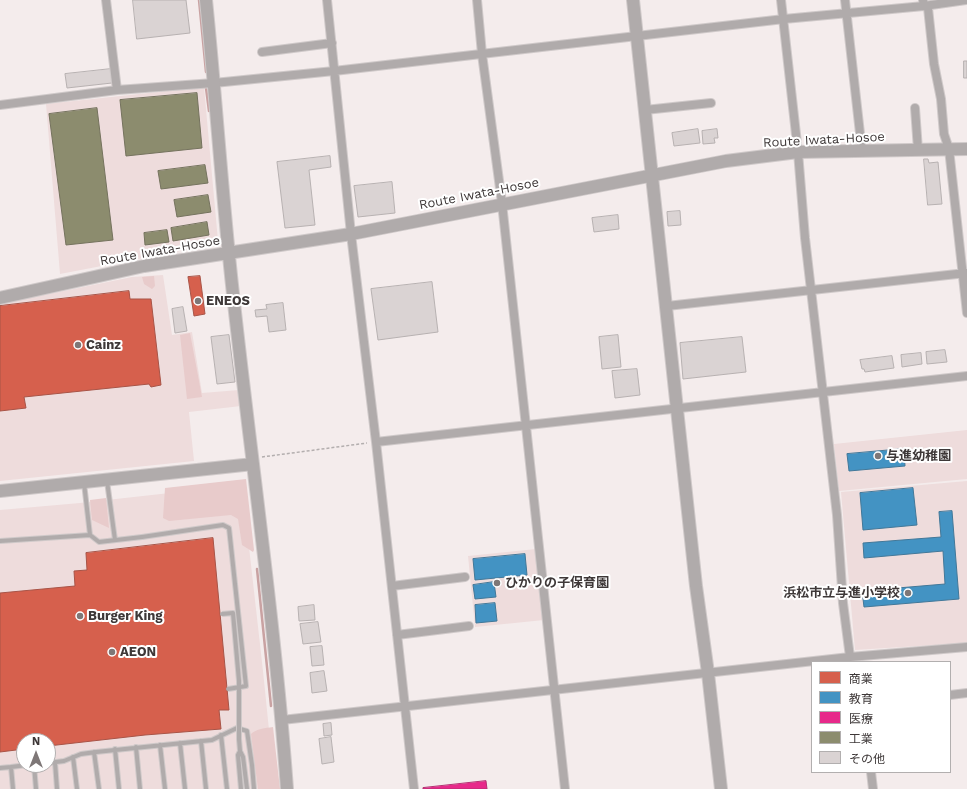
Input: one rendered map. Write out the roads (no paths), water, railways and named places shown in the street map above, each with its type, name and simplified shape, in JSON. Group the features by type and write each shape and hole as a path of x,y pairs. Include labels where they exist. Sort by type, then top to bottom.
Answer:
{"street":[{"path":"106,0 117,90"},
{"path":"206,0 229,253 282,720 287,789"},
{"path":"327,0 351,234 376,442 414,789"},
{"path":"477,0 482,54 502,203 556,690 565,789"},
{"path":"632,0 667,306 696,586 721,789"},
{"path":"782,0 798,152 805,238 837,515 843,603 856,658"},
{"path":"845,0 862,151"},
{"path":"0,105 117,90 214,83 334,71 784,19 846,14 923,3 966,0"},
{"path":"923,3 928,8 934,64 941,100 944,134 950,149 965,274 967,313"},
{"path":"262,52 332,43"},
{"path":"645,110 711,103"},
{"path":"915,108 918,150"},
{"name":"Route Iwata-Hosoe","path":"0,298 144,266 351,234 502,203 726,161 798,152 967,149"},
{"path":"667,306 965,274"},
{"path":"376,442 967,376"},
{"path":"0,491 84,483 252,461"},
{"path":"392,586 464,577"},
{"path":"397,635 470,626"},
{"path":"828,661 967,647"},
{"path":"282,720 811,663"},
{"path":"951,695 967,693"},
{"path":"871,773 873,789"}],"lane":[{"path":"106,480 115,540"},
{"path":"84,483 90,535"},
{"path":"0,541 90,535 99,542 224,525 229,528 246,686 228,689"},
{"path":"222,614 233,613 239,681 240,752 238,755 241,789"},
{"path":"56,762 64,761 86,753 212,740 237,728 247,730 254,789"},
{"path":"221,735 227,789"},
{"path":"201,741 206,789"},
{"path":"180,743 185,789"},
{"path":"160,745 165,789"},
{"path":"136,747 140,789"},
{"path":"115,749 119,789"},
{"path":"94,752 99,789"},
{"path":"240,752 243,757 247,789"},
{"path":"73,757 77,789"},
{"path":"0,768 16,766"},
{"path":"11,767 13,789"},
{"path":"35,773 36,789"},
{"path":"55,773 57,789"}],"waterway":[{"path":"199,0 206,72"},
{"path":"206,88 209,111"},
{"path":"257,569 271,706"}],"place":[{"name":"ENEOS","path":"198,301"},
{"name":"Cainz","path":"78,345"},
{"name":"与進幼稚園","path":"878,456"},
{"name":"ひかりの子保育園","path":"497,583"},
{"name":"浜松市立与進小学校","path":"908,593"},
{"name":"Burger King","path":"80,616"},
{"name":"AEON","path":"112,652"}]}
